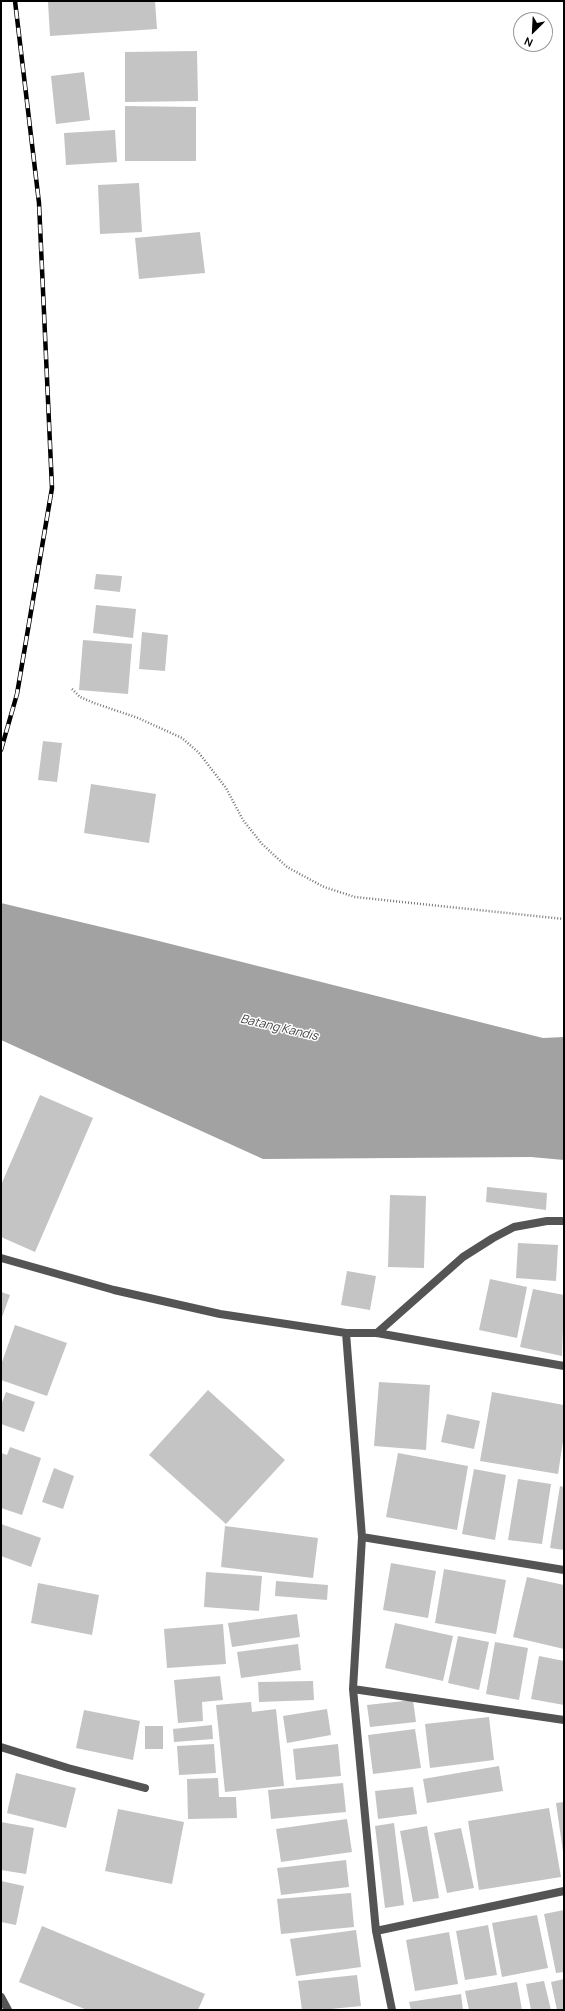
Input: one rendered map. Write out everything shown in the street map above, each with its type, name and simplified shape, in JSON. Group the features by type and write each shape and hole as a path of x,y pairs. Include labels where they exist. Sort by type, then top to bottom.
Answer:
{"street":[{"path":"378,1334 463,1257 493,1238 514,1227 547,1221 564,1221"},
{"path":"1,1258 114,1290 220,1314 346,1333 378,1334 564,1366"},
{"path":"346,1333 362,1537 354,1689 376,1931 392,2010"},
{"path":"362,1537 564,1570"},
{"path":"354,1689 564,1720"},
{"path":"1,1747 68,1768 145,1788"},
{"path":"376,1931 564,1891"},
{"path":"1,1996 8,2010"}],"path":[{"path":"72,690 87,700 138,718 182,738 199,753 226,788 244,820 262,844 287,867 324,887 355,897 564,919"}],"water":[{"name":"Batang Kandis","path":"1,903 143,937 543,1038 564,1037 564,1160 531,1157 263,1159 1,1040"}],"building":[{"path":"155,1 157,29 50,36 48,2"},
{"path":"197,51 198,101 125,102 125,52"},
{"path":"84,72 90,120 56,124 51,76"},
{"path":"125,106 196,107 196,161 125,161"},
{"path":"115,130 117,162 66,165 64,133"},
{"path":"139,183 142,232 100,234 98,185"},
{"path":"200,232 205,273 139,279 135,238"},
{"path":"96,574 122,576 120,592 94,589"},
{"path":"96,605 136,609 133,638 93,633"},
{"path":"142,632 168,635 165,671 139,669"},
{"path":"83,640 132,644 128,694 79,690"},
{"path":"43,741 62,743 57,782 38,780"},
{"path":"91,784 156,794 149,843 84,833"},
{"path":"40,1095 93,1118 35,1252 1,1237 1,1185"},
{"path":"487,1187 547,1193 546,1210 486,1202"},
{"path":"390,1195 426,1196 424,1268 388,1267"},
{"path":"518,1243 558,1245 556,1281 516,1278"},
{"path":"347,1271 376,1276 370,1310 341,1305"},
{"path":"490,1279 527,1287 517,1338 479,1330"},
{"path":"533,1289 564,1295 562,1356 520,1347"},
{"path":"1,1292 10,1295 1,1320"},
{"path":"15,1325 67,1343 47,1396 1,1380 1,1365"},
{"path":"379,1382 430,1385 426,1450 374,1446"},
{"path":"208,1390 285,1460 226,1524 149,1455"},
{"path":"6,1392 35,1402 24,1432 1,1424 1,1405"},
{"path":"492,1392 564,1405 564,1435 558,1474 480,1461"},
{"path":"447,1414 480,1421 474,1449 441,1442"},
{"path":"10,1447 41,1458 22,1515 1,1508 1,1453 7,1455"},
{"path":"398,1453 468,1466 457,1530 386,1517"},
{"path":"54,1468 74,1476 63,1509 42,1502"},
{"path":"474,1469 506,1475 495,1540 462,1534"},
{"path":"518,1479 551,1484 542,1544 508,1540"},
{"path":"560,1486 564,1487 564,1550 550,1548"},
{"path":"1,1524 41,1538 31,1567 1,1556"},
{"path":"225,1526 318,1538 313,1578 221,1567"},
{"path":"391,1563 436,1571 428,1618 383,1610"},
{"path":"444,1569 506,1580 496,1634 435,1623"},
{"path":"206,1572 262,1576 259,1611 204,1607"},
{"path":"527,1577 564,1585 564,1649 513,1637"},
{"path":"276,1581 328,1585 327,1600 275,1596"},
{"path":"38,1583 99,1595 92,1635 31,1623"},
{"path":"297,1614 300,1637 232,1647 228,1623"},
{"path":"395,1623 453,1636 443,1681 385,1668"},
{"path":"223,1624 226,1664 167,1668 164,1629"},
{"path":"458,1636 489,1642 479,1690 448,1683"},
{"path":"495,1642 528,1648 519,1700 486,1694"},
{"path":"298,1644 301,1670 241,1678 237,1652"},
{"path":"539,1656 564,1661 564,1705 531,1699"},
{"path":"220,1676 223,1700 202,1702 203,1721 178,1723 174,1680"},
{"path":"313,1681 314,1700 259,1702 258,1682"},
{"path":"413,1700 416,1722 370,1727 367,1705"},
{"path":"251,1702 252,1712 276,1709 284,1786 225,1792 216,1705"},
{"path":"327,1709 331,1735 287,1743 283,1716"},
{"path":"84,1710 140,1721 133,1760 76,1748"},
{"path":"489,1717 494,1760 430,1768 425,1724"},
{"path":"212,1725 213,1739 174,1742 173,1729"},
{"path":"145,1726 163,1726 163,1749 145,1749"},
{"path":"415,1729 421,1768 373,1774 368,1735"},
{"path":"214,1744 216,1773 179,1775 177,1746"},
{"path":"338,1744 341,1776 296,1780 293,1749"},
{"path":"499,1766 503,1791 427,1803 423,1779"},
{"path":"16,1773 76,1788 66,1828 7,1813"},
{"path":"218,1778 219,1797 236,1797 237,1818 188,1819 187,1779"},
{"path":"343,1783 346,1812 271,1819 268,1790"},
{"path":"413,1787 417,1814 378,1819 375,1791"},
{"path":"564,1802 564,1852 563,1852 556,1803"},
{"path":"549,1808 561,1877 479,1890 468,1821"},
{"path":"118,1809 184,1822 172,1884 105,1871"},
{"path":"347,1819 352,1852 281,1862 276,1829"},
{"path":"1,1822 34,1828 26,1874 1,1870"},
{"path":"394,1823 404,1905 385,1908 375,1826"},
{"path":"427,1826 439,1898 413,1902 400,1831"},
{"path":"461,1828 474,1888 447,1893 434,1833"},
{"path":"346,1860 349,1887 281,1895 277,1868"},
{"path":"1,1881 24,1886 16,1925 1,1922"},
{"path":"351,1893 354,1927 281,1934 277,1899"},
{"path":"564,1910 564,1972 556,1973 544,1914"},
{"path":"537,1915 548,1968 502,1977 492,1923"},
{"path":"488,1925 497,1975 465,1980 456,1931"},
{"path":"42,1926 205,1994 198,2010 87,2010 19,1982"},
{"path":"356,1930 361,1967 296,1976 290,1939"},
{"path":"449,1932 458,1984 415,1991 406,1940"},
{"path":"357,1975 361,2006 321,2010 302,2010 298,1981"},
{"path":"564,1979 564,2010 557,2010 551,1982"},
{"path":"544,1981 551,2010 531,2010 526,1984"},
{"path":"517,1982 522,2010 469,2010 465,1991"},
{"path":"461,1994 463,2010 411,2010 409,2002"}],"railway":[{"path":"1,750 17,694 52,488 39,203 15,1"}]}
